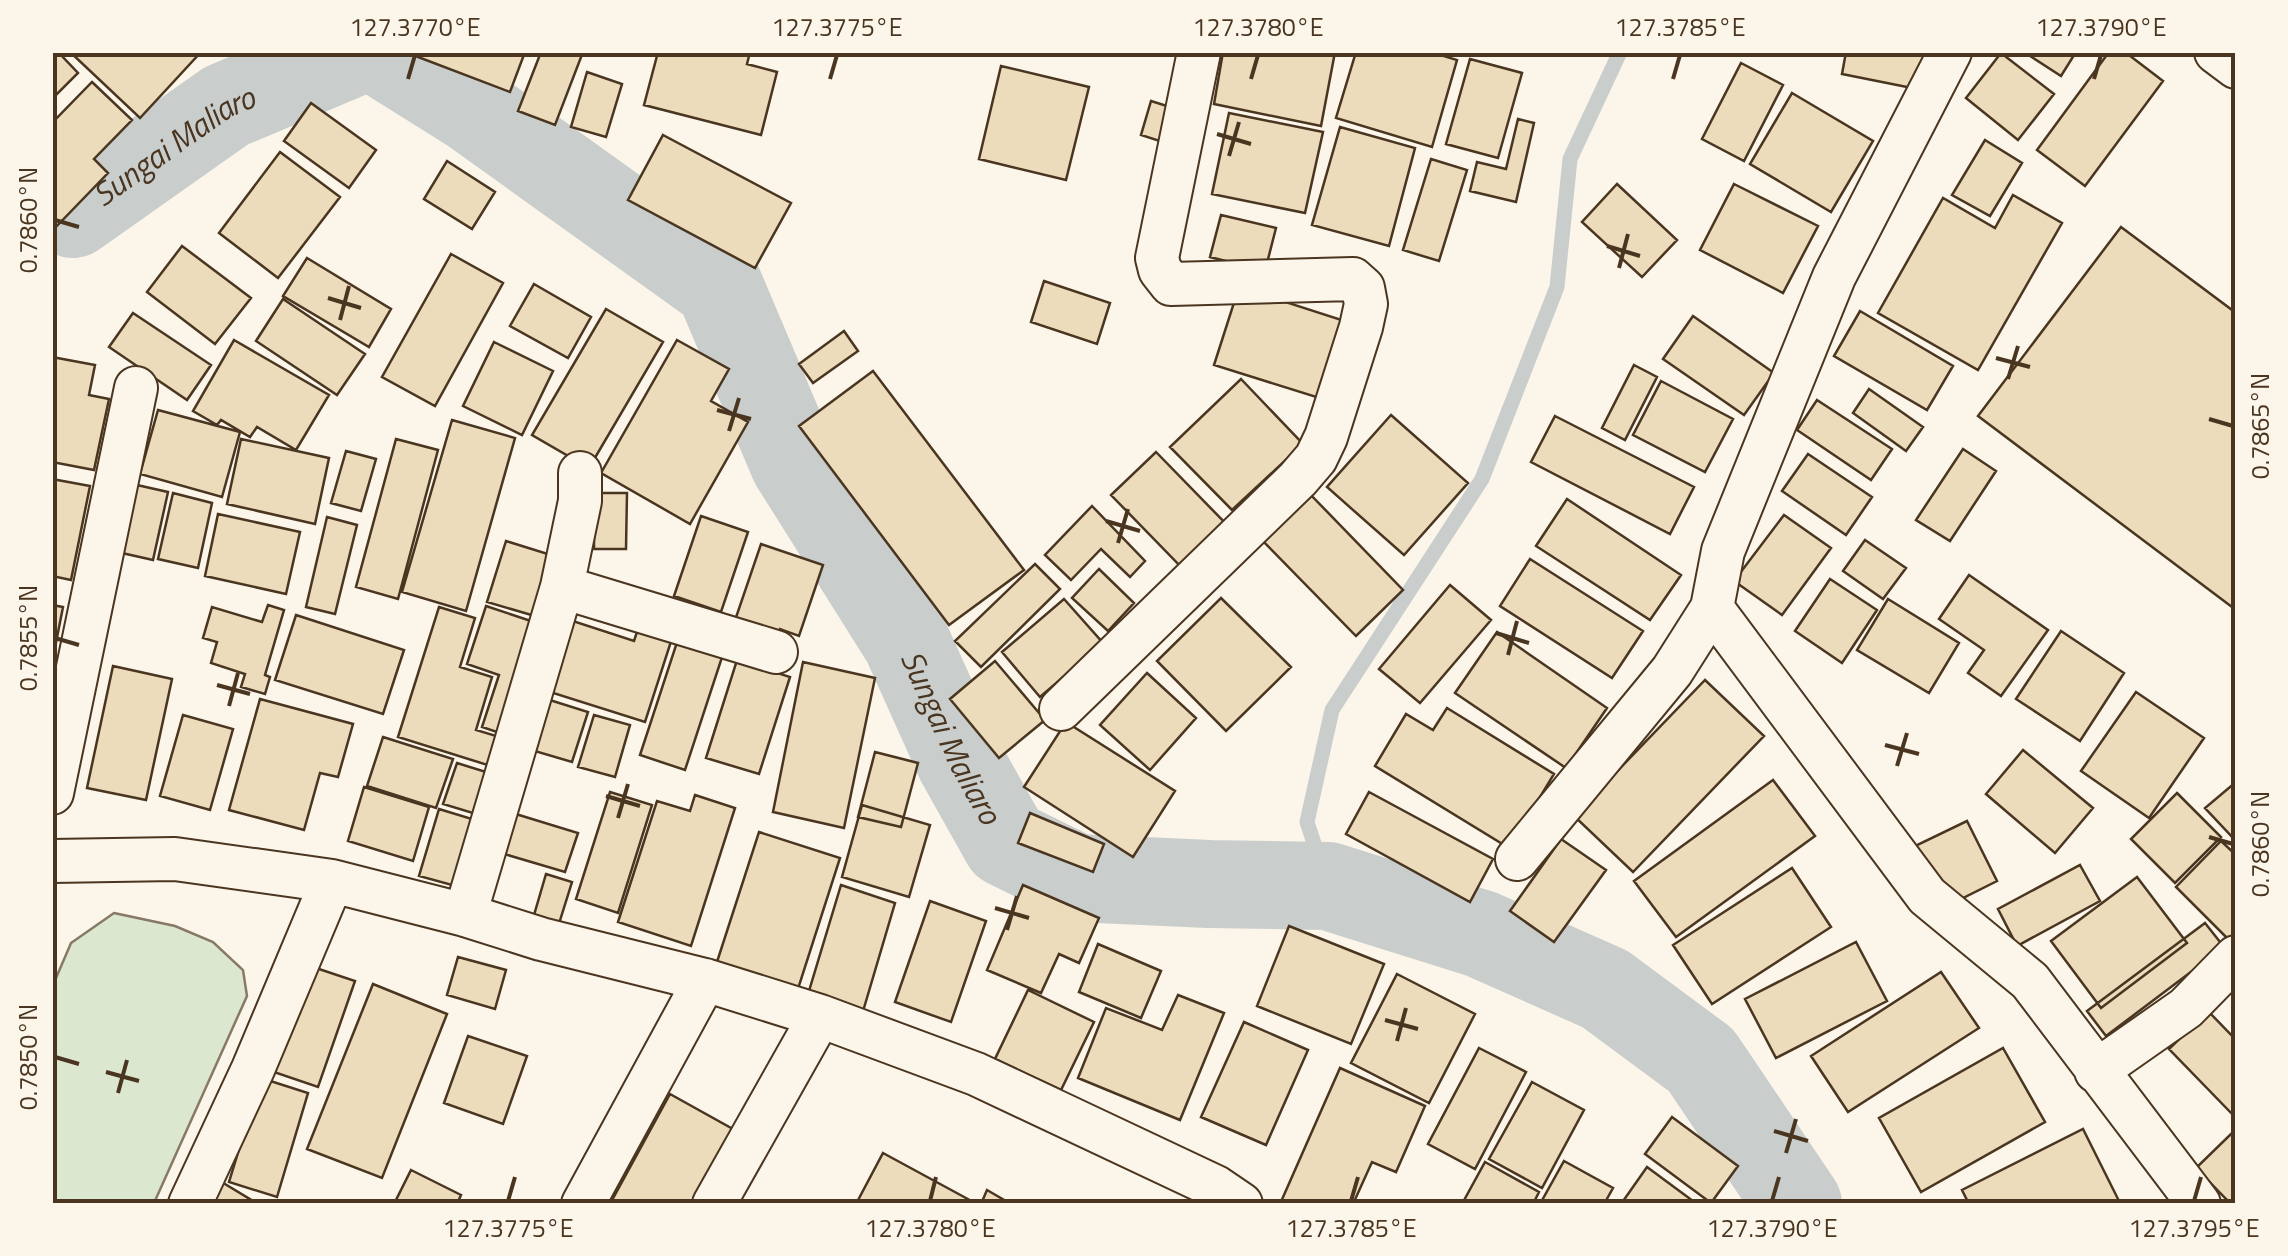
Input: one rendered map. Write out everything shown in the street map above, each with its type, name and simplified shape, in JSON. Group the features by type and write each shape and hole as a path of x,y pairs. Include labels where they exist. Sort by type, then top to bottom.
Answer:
{"street":[{"path":"1062,708 1316,458 1364,315 1363,288 1353,279 1172,284 1160,270 1157,258 1199,52"},
{"path":"1517,859 1672,671 1712,608 1723,551 1834,277 1950,52"},
{"path":"2216,52 2236,67"},
{"path":"52,793 136,388"},
{"path":"464,915 562,587 580,501 580,474"},
{"path":"562,587 776,652"},
{"path":"1712,608 1927,896 2030,981 2199,1204"},
{"path":"52,861 175,859 332,881 704,980 820,1016 976,1074 1221,1198"},
{"path":"190,1204 253,1069 332,881"},
{"path":"2096,1070 2186,1008 2236,958"},
{"path":"582,1204 704,980"},
{"path":"714,1204 820,1016"}],"green space":[{"path":"114,913 175,926 213,942 243,970 247,996 154,1203 53,1203 53,985 71,943"}],"building":[{"path":"52,52 58,52 78,73 52,99"},
{"path":"70,52 201,52 140,118"},
{"path":"405,52 525,52 510,92"},
{"path":"541,52 583,52 555,125 518,111"},
{"path":"658,52 750,52 747,64 777,72 761,135 644,105"},
{"path":"1223,52 1335,52 1321,126 1214,104"},
{"path":"1356,52 1431,52 1457,60 1432,147 1336,118"},
{"path":"1846,52 1930,52 1922,90 1842,74"},
{"path":"2024,52 2076,52 2061,76"},
{"path":"2109,52 2125,52 2163,81 2085,186 2037,150"},
{"path":"2001,53 2054,94 2018,140 1966,98"},
{"path":"1470,59 1522,73 1498,158 1446,144"},
{"path":"1741,63 1783,85 1744,161 1702,139"},
{"path":"1001,66 1089,87 1066,180 979,159"},
{"path":"587,72 622,84 606,137 571,127"},
{"path":"92,82 132,120 94,159 108,173 52,231 52,123"},
{"path":"1792,93 1873,141 1831,212 1750,164"},
{"path":"1151,101 1183,111 1172,145 1141,135"},
{"path":"311,103 376,150 349,188 284,141"},
{"path":"1229,113 1323,132 1305,213 1212,194"},
{"path":"1518,119 1534,123 1516,202 1470,191 1477,162 1506,169"},
{"path":"1340,127 1415,148 1389,246 1312,225"},
{"path":"663,135 791,203 755,268 628,200"},
{"path":"1985,140 2022,163 1990,216 1952,195"},
{"path":"280,152 340,197 278,278 219,233"},
{"path":"1431,159 1467,170 1439,261 1403,250"},
{"path":"447,161 495,192 472,229 424,199"},
{"path":"1617,184 1677,240 1642,277 1582,222"},
{"path":"1734,184 1818,226 1783,293 1700,250"},
{"path":"2013,195 2062,223 1978,370 1878,313 1943,198 1995,228"},
{"path":"1221,215 1276,228 1265,271 1210,257"},
{"path":"2121,227 2236,313 2236,610 1978,416"},
{"path":"182,246 251,298 215,344 147,292"},
{"path":"451,254 503,283 435,406 382,377"},
{"path":"307,258 391,309 369,347 283,296"},
{"path":"1044,281 1110,303 1097,344 1031,322"},
{"path":"534,284 591,317 568,358 510,326"},
{"path":"1239,287 1354,324 1329,401 1214,365"},
{"path":"283,299 365,354 337,395 256,341"},
{"path":"606,309 663,342 589,468 532,435"},
{"path":"1860,311 1953,366 1927,410 1834,356"},
{"path":"133,313 211,365 187,400 109,347"},
{"path":"1693,316 1774,373 1744,415 1663,359"},
{"path":"844,331 858,351 813,383 799,364"},
{"path":"234,340 329,395 296,450 257,427 250,437 221,420 217,425 193,411"},
{"path":"677,340 729,369 711,401 748,422 690,524 601,473"},
{"path":"494,342 553,371 522,435 463,406"},
{"path":"52,357 95,365 89,395 109,399 94,470 52,462"},
{"path":"1634,365 1657,377 1625,440 1602,428"},
{"path":"873,371 1024,570 949,625 799,426"},
{"path":"1241,379 1303,444 1232,510 1170,447"},
{"path":"1661,381 1733,419 1705,472 1633,435"},
{"path":"1869,389 1923,427 1906,451 1853,413"},
{"path":"1817,400 1892,449 1871,480 1797,430"},
{"path":"158,410 240,432 222,497 140,474"},
{"path":"1391,415 1468,483 1404,555 1327,487"},
{"path":"1555,416 1694,487 1670,534 1531,462"},
{"path":"452,420 515,438 466,611 402,592"},
{"path":"241,439 329,458 315,524 227,504"},
{"path":"396,439 438,450 398,599 356,587"},
{"path":"1963,449 1996,471 1950,541 1916,520"},
{"path":"346,451 376,459 361,511 331,503"},
{"path":"1156,452 1232,530 1187,573 1111,495"},
{"path":"1808,454 1872,497 1846,535 1782,491"},
{"path":"52,479 90,486 71,580 52,576"},
{"path":"128,483 168,492 153,560 113,551"},
{"path":"1307,491 1403,590 1356,636 1259,537"},
{"path":"173,493 212,503 198,568 158,559"},
{"path":"594,493 627,493 626,549 594,549"},
{"path":"1567,499 1681,575 1650,620 1536,546"},
{"path":"1092,506 1145,561 1130,577 1101,549 1071,580 1045,555"},
{"path":"218,514 300,532 286,594 205,576"},
{"path":"1784,515 1831,548 1782,615 1734,581"},
{"path":"701,516 748,532 721,612 674,596"},
{"path":"327,517 357,525 335,614 306,607"},
{"path":"1865,540 1906,568 1883,599 1843,571"},
{"path":"506,541 564,559 545,619 487,602"},
{"path":"761,544 823,565 799,636 780,629 773,649 730,635"},
{"path":"1530,559 1643,631 1612,678 1500,606"},
{"path":"1035,564 1060,589 981,667 955,641"},
{"path":"1099,569 1134,603 1108,631 1072,598"},
{"path":"1969,575 2048,630 2001,696 1968,673 1984,650 1939,619"},
{"path":"1830,579 1877,610 1842,663 1795,631"},
{"path":"1450,585 1491,620 1420,703 1379,669"},
{"path":"1221,598 1291,667 1226,731 1157,661"},
{"path":"1064,599 1103,643 1040,697 1002,652"},
{"path":"1888,599 1959,643 1929,693 1857,650"},
{"path":"52,605 63,607 52,663"},
{"path":"268,605 284,610 265,675 270,677 265,694 241,687 245,674 211,663 217,642 203,638 212,607 262,622"},
{"path":"486,606 549,627 512,737 482,727 499,675 467,664"},
{"path":"439,607 475,618 460,667 492,677 476,730 503,738 494,767 398,737"},
{"path":"643,614 676,626 645,722 550,692 573,621 634,641"},
{"path":"296,615 404,650 383,714 275,680"},
{"path":"681,630 726,645 685,770 640,755"},
{"path":"2061,631 2124,673 2080,741 2016,699"},
{"path":"1497,632 1607,708 1566,768 1455,693"},
{"path":"737,660 790,677 759,774 706,758"},
{"path":"995,661 1045,720 999,758 950,699"},
{"path":"803,662 875,678 844,828 773,812"},
{"path":"113,666 172,679 146,800 87,788"},
{"path":"1147,673 1196,718 1150,770 1100,725"},
{"path":"1705,680 1764,736 1633,872 1574,816"},
{"path":"2136,692 2204,738 2149,818 2081,771"},
{"path":"537,696 588,712 572,762 521,747"},
{"path":"260,699 353,724 338,777 320,773 304,830 229,810"},
{"path":"1447,708 1554,774 1509,848 1375,766 1406,714 1433,730"},
{"path":"183,715 233,729 210,810 160,796"},
{"path":"594,715 630,725 615,777 578,767"},
{"path":"1066,722 1175,791 1133,857 1024,787"},
{"path":"383,737 453,759 436,808 367,786"},
{"path":"2023,750 2093,808 2055,853 1986,794"},
{"path":"875,752 918,763 901,827 858,817"},
{"path":"457,763 499,776 486,817 443,804"},
{"path":"1773,780 1815,836 1676,937 1634,881"},
{"path":"2236,782 2236,841 2205,808"},
{"path":"364,787 429,807 413,861 348,841"},
{"path":"610,792 652,805 618,913 576,899"},
{"path":"1369,792 1493,859 1470,902 1346,834"},
{"path":"2177,793 2221,837 2175,883 2131,839"},
{"path":"695,795 735,808 691,946 618,922 657,801 690,811"},
{"path":"862,805 930,825 909,897 842,877"},
{"path":"439,809 472,819 452,885 419,876"},
{"path":"506,811 578,833 565,872 494,851"},
{"path":"1030,813 1104,844 1093,872 1018,843"},
{"path":"1967,821 1997,881 1945,907 1915,846"},
{"path":"759,832 840,858 797,992 716,965"},
{"path":"1561,839 1606,870 1554,942 1510,911"},
{"path":"2221,841 2236,855 2236,934 2229,940 2176,887"},
{"path":"2080,865 2100,901 2017,946 1998,909"},
{"path":"1792,868 1831,927 1712,1004 1673,945"},
{"path":"546,874 572,882 557,930 532,922"},
{"path":"2137,877 2187,943 2101,1008 2051,941"},
{"path":"841,885 895,903 861,1018 806,1001"},
{"path":"1023,885 1099,918 1079,963 1059,954 1041,993 987,970"},
{"path":"930,901 986,921 951,1022 895,1002"},
{"path":"2205,923 2224,947 2106,1036 2087,1011"},
{"path":"1289,926 1384,964 1351,1044 1257,1006"},
{"path":"1856,942 1887,1001 1776,1058 1745,999"},
{"path":"1098,944 1161,971 1141,1018 1079,992"},
{"path":"458,957 506,970 495,1009 447,995"},
{"path":"301,963 355,981 318,1087 265,1069"},
{"path":"1941,972 1979,1028 1848,1112 1811,1056"},
{"path":"1397,974 1475,1014 1429,1103 1351,1063"},
{"path":"373,984 447,1014 382,1178 307,1149"},
{"path":"1028,990 1094,1022 1061,1090 995,1059"},
{"path":"1178,995 1224,1013 1180,1120 1078,1078 1106,1008 1162,1030"},
{"path":"2208,1011 2236,1040 2236,1118 2169,1049"},
{"path":"1244,1022 1308,1050 1266,1145 1201,1117"},
{"path":"468,1036 527,1056 503,1124 444,1103"},
{"path":"1479,1048 1526,1072 1475,1169 1428,1144"},
{"path":"2003,1048 2045,1122 1921,1192 1879,1118"},
{"path":"1340,1068 1425,1106 1396,1172 1372,1162 1353,1204 1280,1204"},
{"path":"261,1078 308,1093 277,1197 229,1182"},
{"path":"1532,1082 1584,1110 1542,1188 1489,1159"},
{"path":"670,1094 740,1133 701,1204 610,1204"},
{"path":"1672,1117 1738,1166 1711,1203 1645,1154"},
{"path":"2083,1129 2118,1199 2110,1204 1969,1204 1962,1190"},
{"path":"2232,1133 2236,1137 2236,1198 2230,1203 2196,1168"},
{"path":"883,1153 977,1204 856,1204"},
{"path":"1564,1161 1613,1188 1604,1204 1540,1204"},
{"path":"1485,1162 1539,1192 1533,1204 1462,1204"},
{"path":"1647,1167 1693,1201 1691,1204 1621,1204"},
{"path":"411,1170 461,1195 457,1204 394,1204"},
{"path":"220,1181 258,1204 206,1204"},
{"path":"987,1190 1011,1204 981,1204"}],"waterway":[{"name":"Sungai Maliaro","path":"52,205 73,214 226,106 354,52"},
{"name":"Sungai Maliaro","path":"381,52 472,109 719,286 794,463 906,641 960,761 1006,843 1077,878 1328,886 1481,934 1605,989 1701,1060 1798,1204"},
{"path":"1328,886 1307,822 1332,710 1482,479 1557,287 1570,159 1620,52"}]}
